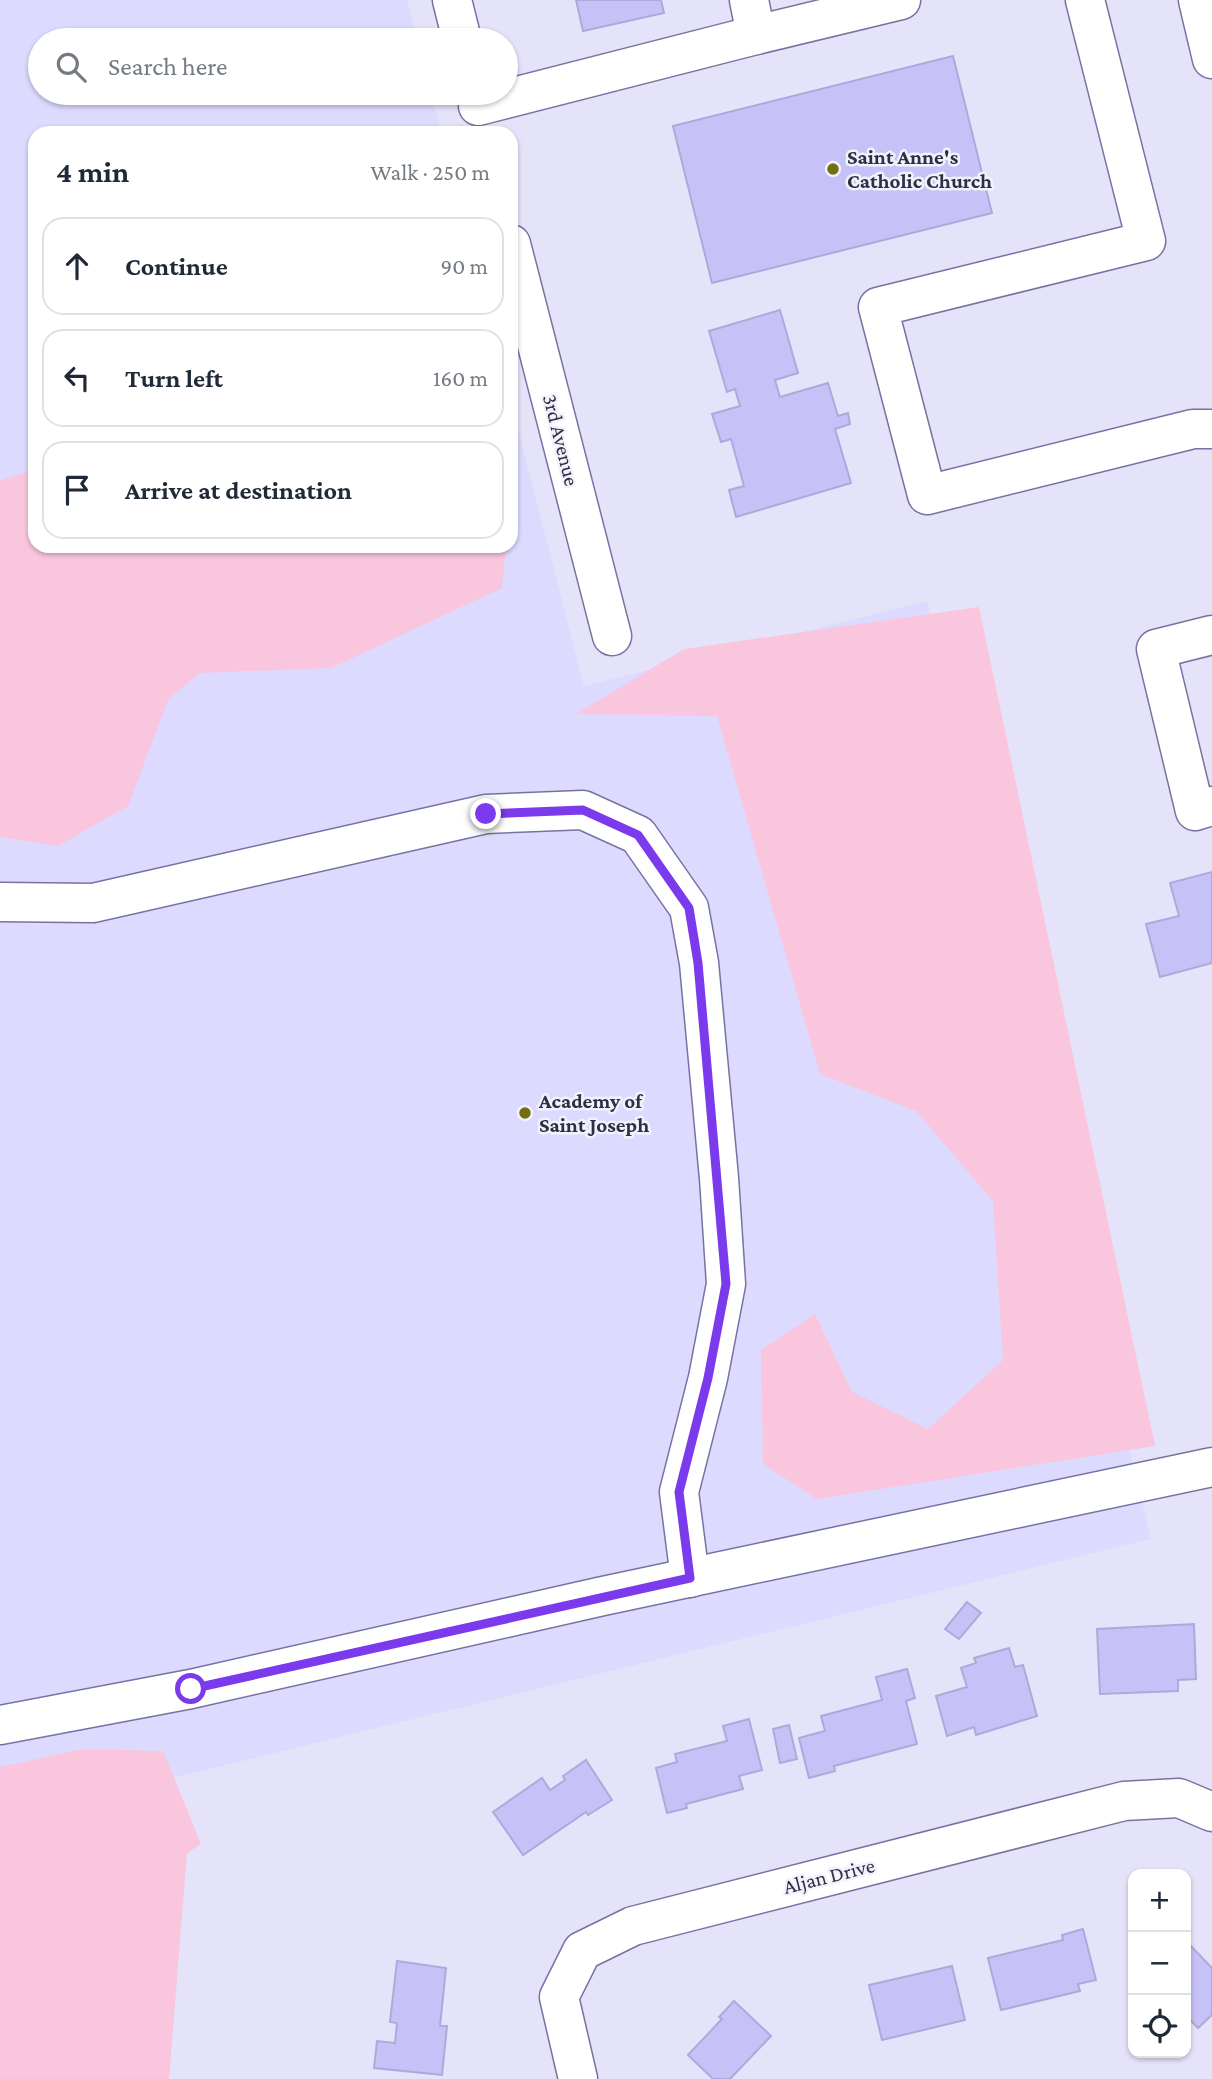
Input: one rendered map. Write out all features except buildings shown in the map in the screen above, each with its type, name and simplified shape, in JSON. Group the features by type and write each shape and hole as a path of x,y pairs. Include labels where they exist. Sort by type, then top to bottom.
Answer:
{"street":[{"path":"452,0 459,28"},
{"path":"518,98 753,18 901,0"},
{"path":"1085,0 1146,241 878,307 927,495 1193,429 1212,429"},
{"path":"1198,0 1212,59"},
{"path":"479,111 497,105"},
{"name":"3rd Avenue","path":"518,271 612,636"},
{"path":"1212,635 1156,649 1195,811 1212,806"},
{"path":"0,902 93,903 486,814 583,810 638,835 689,908 698,963 719,1178 726,1284 708,1378 679,1492 690,1578"},
{"path":"0,1725 191,1689 690,1578 1212,1467"},
{"name":"Aljan Drive","path":"578,2079 559,1997 582,1951 633,1926 1124,1801 1180,1798 1212,1812"}],"shaded area":[{"name":"Academy of Saint Joseph","path":"0,0 407,0 415,28 28,28 28,105 434,105 440,126 28,126 28,553 518,553 518,429 584,686 927,601 1151,1539 0,1820"},
{"path":"28,472 28,553 505,553 502,588 331,668 199,673 168,700 128,806 58,846 0,837 0,480"},
{"path":"979,607 1155,1446 817,1499 763,1464 761,1350 815,1314 852,1392 928,1429 1003,1360 993,1201 916,1111 820,1074 717,716 576,714 684,649"},
{"path":"82,1749 163,1751 201,1844 187,1853 169,2079 0,2079 0,1767"}],"place":[{"name":"Saint Anne's Catholic Church","path":"833,169"},
{"name":"Academy of Saint Joseph","path":"525,1113"}],"route":[{"path":"191,1689 690,1578 679,1492 708,1378 726,1284 719,1178 698,963 689,908 638,835 583,810 486,814"}]}
